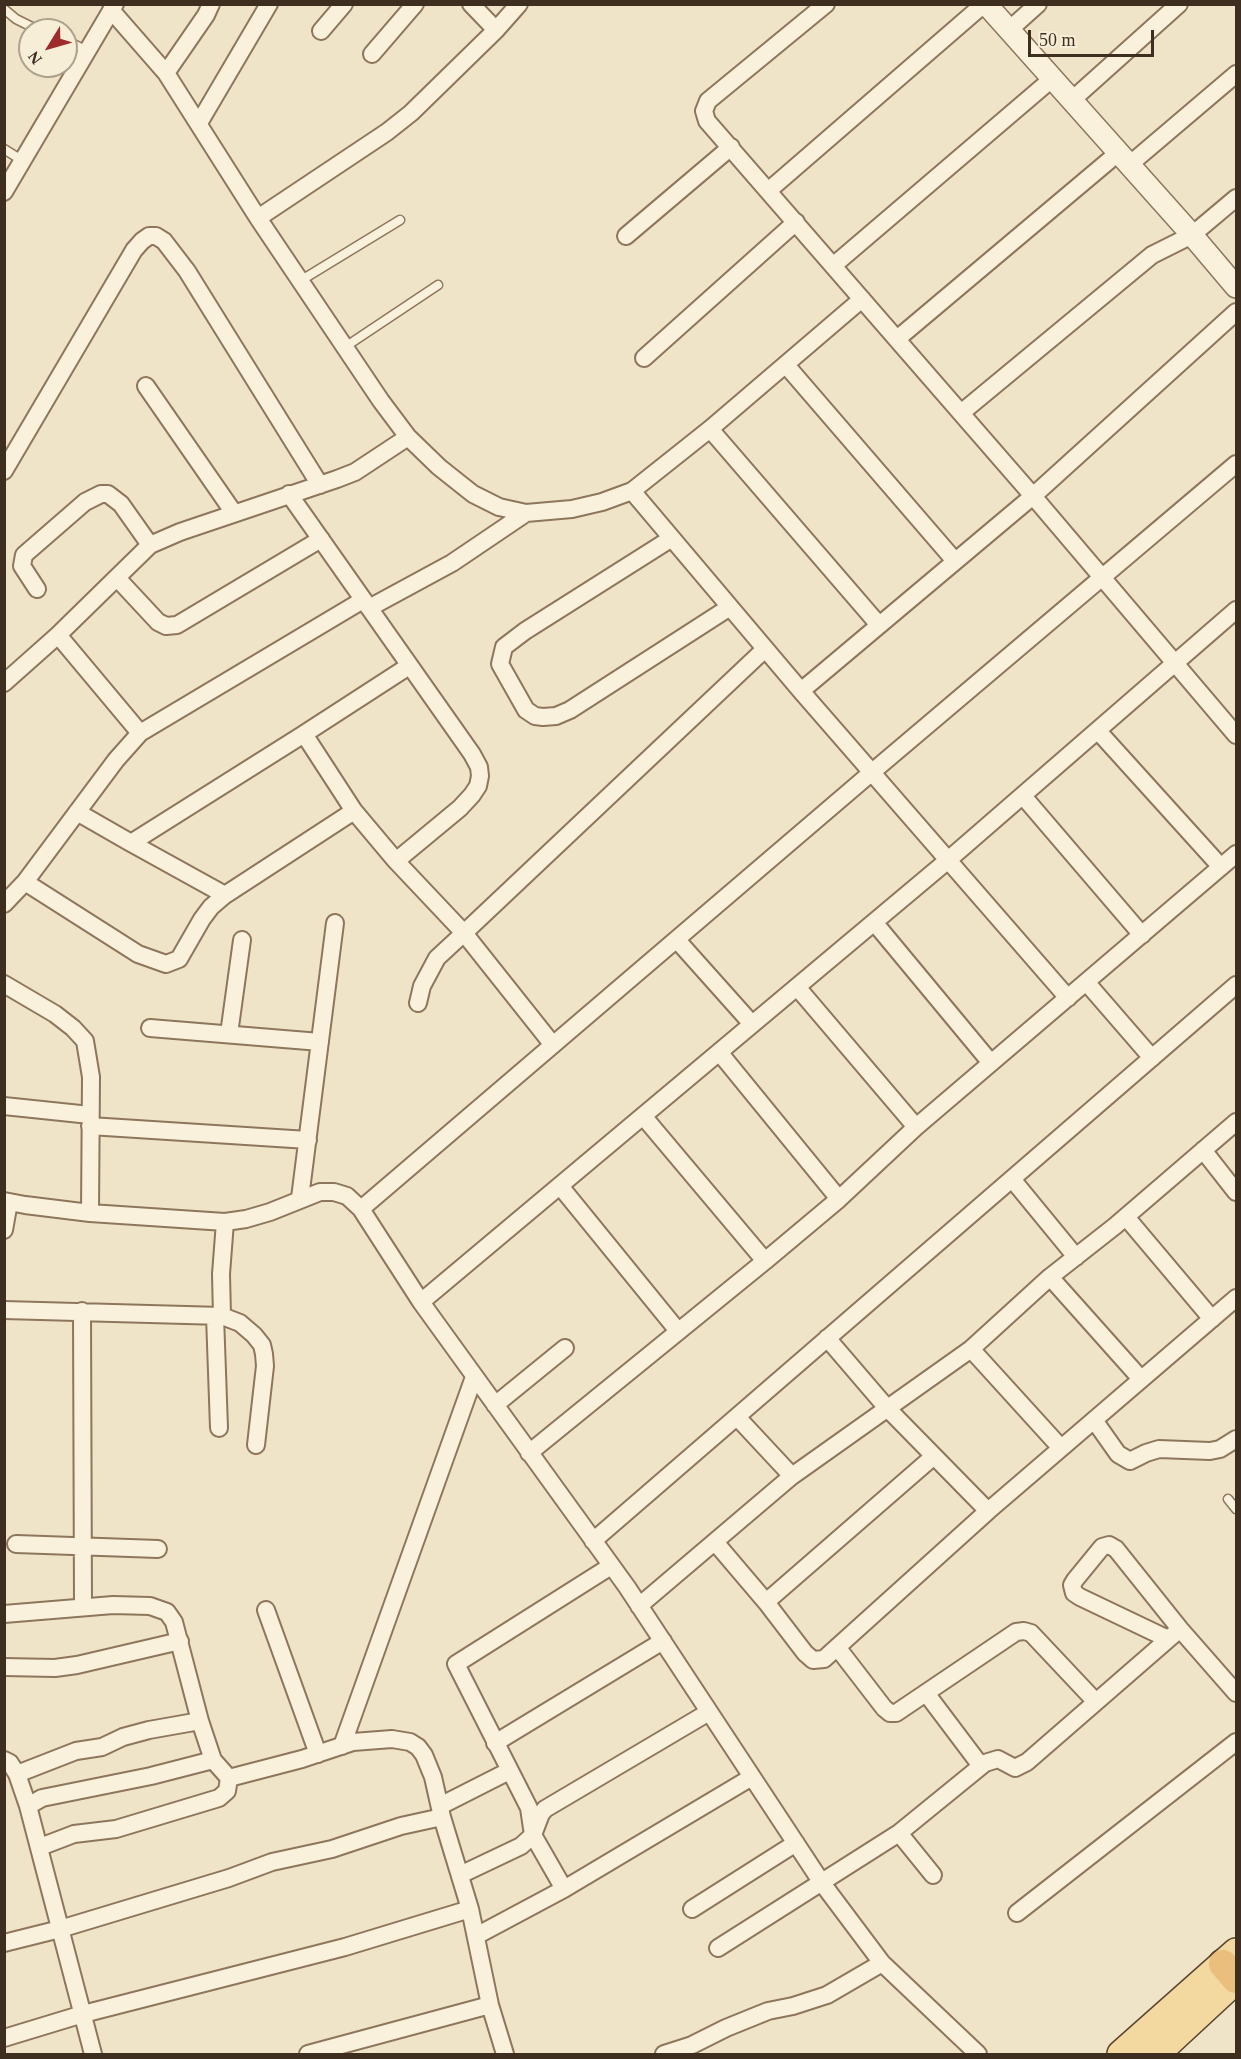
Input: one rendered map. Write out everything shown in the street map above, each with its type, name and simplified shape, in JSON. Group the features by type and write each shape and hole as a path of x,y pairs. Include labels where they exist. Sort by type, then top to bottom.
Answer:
{"main road":[{"path":"1122,2055 1233,1969"},
{"path":"1156,2055 1233,1969"}],"street":[{"path":"166,73 206,15 211,4"},
{"path":"199,123 269,4"},
{"path":"321,31 344,4"},
{"path":"372,54 416,4"},
{"path":"471,4 496,30"},
{"path":"258,218 361,150 411,113 496,30 519,4"},
{"path":"826,4 708,101 704,111 707,121 961,412 1102,579 1234,727"},
{"path":"768,191 985,4 1236,287"},
{"path":"1009,30 1038,4"},
{"path":"1072,100 1179,4"},
{"path":"4,192 14,168 113,7 166,73 258,218 381,401 408,437 473,494 499,507 526,513 572,509 602,502 632,491 710,429 862,299"},
{"path":"897,339 1124,159 1236,74"},
{"path":"834,266 1053,78"},
{"path":"626,236 731,147"},
{"path":"961,412 1152,255 1192,235 1236,198"},
{"path":"644,358 796,222"},
{"path":"4,471 134,250 142,241 156,236 164,241 187,272 320,485"},
{"path":"801,691 1033,496 1236,312"},
{"path":"786,365 955,561"},
{"path":"146,386 234,513"},
{"path":"710,429 879,625"},
{"path":"4,683 58,635 150,545 180,532 355,472 408,437"},
{"path":"361,1209 871,772 1236,464"},
{"path":"632,491 947,861 1068,998"},
{"path":"37,590 22,566 24,555 93,497 108,494 114,498 121,504 150,545"},
{"path":"289,494 479,767 478,786 472,795 460,808 396,861"},
{"path":"4,904 25,882 116,760 140,734 366,604 452,563 526,513"},
{"path":"672,538 525,631 504,647 500,664 526,710 535,716 543,717 556,716 570,710 730,607"},
{"path":"117,578 158,622 166,626 177,626 321,539"},
{"path":"422,1302 947,861 1236,610"},
{"path":"58,635 140,734"},
{"path":"418,1003 422,986 437,958 765,649"},
{"path":"131,843 410,666"},
{"path":"1098,731 1221,867"},
{"path":"304,734 354,810 396,861 464,933 553,1045"},
{"path":"1023,796 1142,935"},
{"path":"25,882 138,954 166,964 179,959 202,919 211,907 225,895 354,810"},
{"path":"77,812 225,895"},
{"path":"529,1453 765,1261 839,1198 916,1127 1236,854"},
{"path":"874,922 991,1063"},
{"path":"300,1198 335,923"},
{"path":"229,1034 242,940"},
{"path":"677,940 752,1024"},
{"path":"1087,983 1152,1058"},
{"path":"4,984 55,1014 85,1041 91,1077 90,1213"},
{"path":"593,1541 1236,985"},
{"path":"797,987 916,1127"},
{"path":"150,1028 320,1042"},
{"path":"719,1052 839,1198"},
{"path":"4,1106 90,1121 308,1140"},
{"path":"643,1116 765,1261"},
{"path":"639,1606 792,1476 970,1349 1050,1277 1126,1217 1236,1122"},
{"path":"1203,1150 1236,1192"},
{"path":"1012,1179 1076,1257"},
{"path":"560,1186 678,1331"},
{"path":"4,1230 7,1201 90,1213 225,1222 262,1214 320,1192 334,1192 347,1196 361,1209 474,1377 612,1566 822,1883 882,1963 978,2055"},
{"path":"1126,1217 1212,1319"},
{"path":"219,1428 218,1316 225,1222"},
{"path":"1050,1277 1141,1379"},
{"path":"715,1542 813,1660 824,1659 988,1511 1236,1298"},
{"path":"4,1310 218,1316 248,1328 261,1345 265,1366 256,1445"},
{"path":"82,1311 82,1606"},
{"path":"827,1338 887,1407 988,1511"},
{"path":"495,1406 565,1347"},
{"path":"970,1349 1062,1448"},
{"path":"342,1746 474,1377"},
{"path":"737,1417 792,1476"},
{"path":"1094,1420 1119,1454 1130,1461 1146,1452 1159,1449 1210,1451 1220,1449 1236,1439"},
{"path":"766,1602 934,1456"},
{"path":"16,1544 83,1545 158,1550"},
{"path":"1174,1634 1080,1597 1074,1593 1072,1585 1102,1547 1109,1545 1116,1548 1174,1634 1236,1693"},
{"path":"564,1889 533,1835 529,1808 456,1664 612,1566"},
{"path":"4,1614 82,1606 130,1605 160,1609 171,1616 213,1760 229,1779 227,1791 219,1798 116,1828 74,1834 40,1847"},
{"path":"266,1610 318,1754"},
{"path":"837,1647 890,1713 896,1713 1016,1632 1024,1631 1031,1633 1096,1702"},
{"path":"718,1948 899,1833 981,1766 998,1759 1014,1768 1020,1766 1174,1634"},
{"path":"4,1667 66,1667 180,1641"},
{"path":"495,1743 663,1641"},
{"path":"926,1693 981,1766"},
{"path":"460,1875 521,1846 533,1835 545,1809 709,1712"},
{"path":"17,1774 75,1751 102,1747 123,1737 200,1721"},
{"path":"229,1779 353,1742 392,1739 410,1742 418,1747 424,1755 470,1910 490,2005 505,2055"},
{"path":"1017,1913 1236,1742"},
{"path":"4,1760 10,1763 17,1774 28,1806 93,2055"},
{"path":"28,1806 42,1798 151,1776 213,1760"},
{"path":"4,1943 60,1929 229,1878 272,1862 332,1849 401,1826 441,1811 509,1771"},
{"path":"476,1936 564,1889 752,1777"},
{"path":"899,1833 933,1875"},
{"path":"692,1909 796,1843"},
{"path":"4,2038 83,2014 345,1947 470,1910"},
{"path":"664,2055 768,2011 827,1995 882,1963"},
{"path":"308,2055 490,2005"}],"lane":[{"path":"4,9 18,20"},
{"path":"78,46 87,51"},
{"path":"4,149 14,168"},
{"path":"300,281 400,219"},
{"path":"345,347 438,285"},
{"path":"1228,1499 1236,1509"}]}
